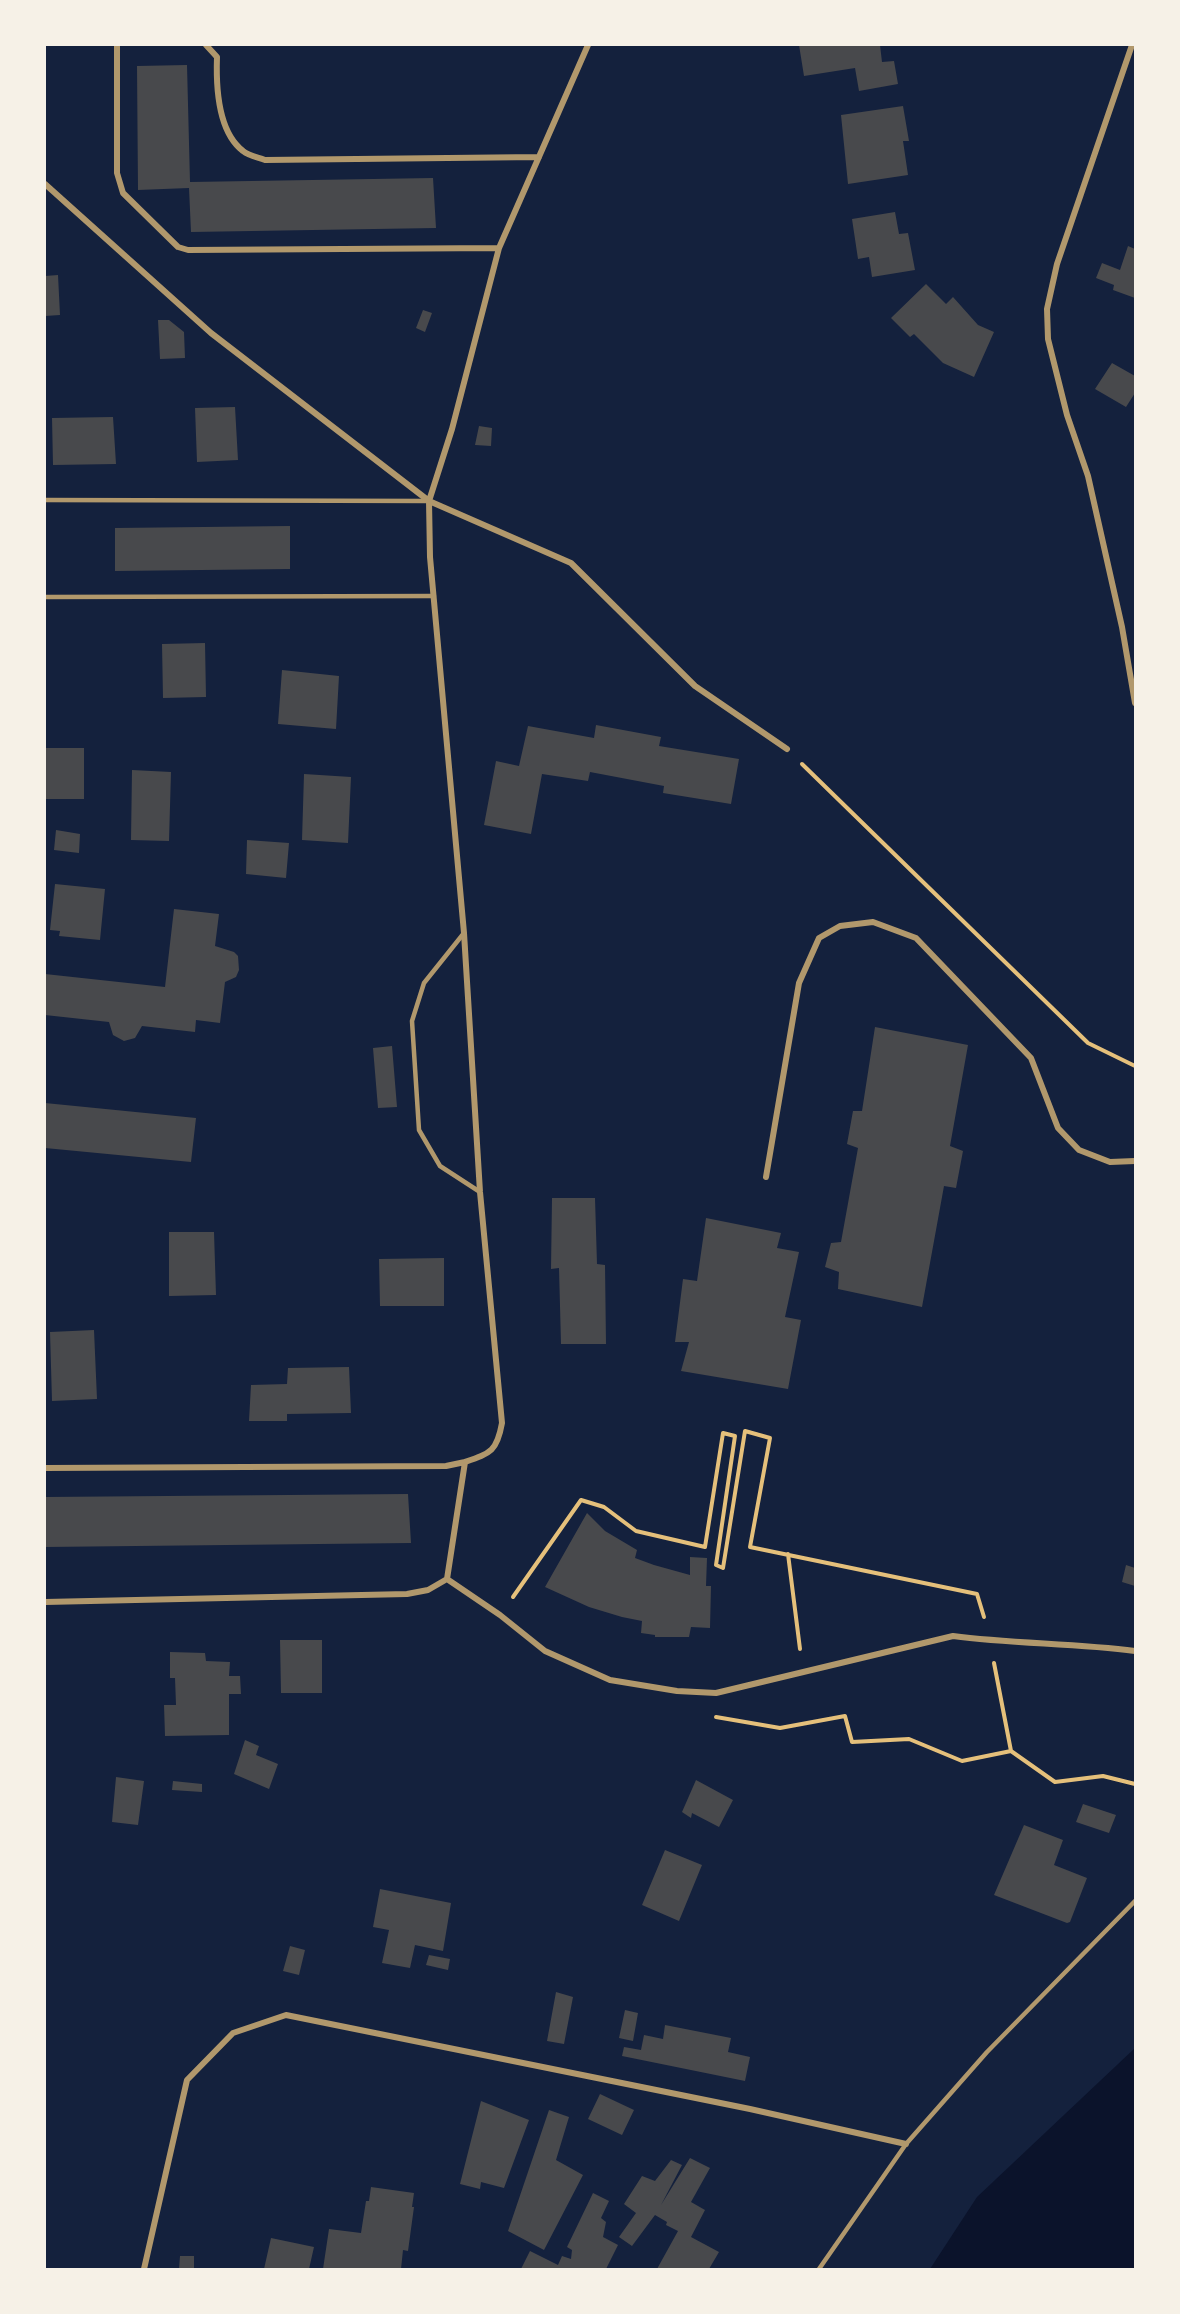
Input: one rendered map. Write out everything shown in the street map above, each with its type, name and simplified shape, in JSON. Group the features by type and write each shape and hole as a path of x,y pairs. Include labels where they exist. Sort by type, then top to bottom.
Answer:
{"street":[{"path":"117,45 117,173 123,193 178,247 188,250 499,248"},
{"path":"206,45 217,57"},
{"path":"216,45 216,92 219,107 230,133 240,149 265,160 539,157"},
{"path":"45,1468 434,1466 465,1462 488,1454 499,1439 502,1423 480,1192 464,933 430,557 429,501 452,429 499,248 588,45"},
{"path":"1132,45 1057,264 1047,309 1048,339 1067,415 1088,476 1122,627 1135,703"},
{"path":"45,183 211,333 429,501 570,563 694,686 787,749"},
{"path":"766,1177 799,983 819,938 840,926 873,922 916,938 1031,1058 1058,1128 1080,1150 1110,1162 1135,1161"},
{"path":"447,1579 465,1462"},
{"path":"45,1602 407,1594 428,1590 447,1579"},
{"path":"447,1579 500,1615 545,1651 610,1680 677,1691 716,1693 953,1636 990,1641 1096,1646 1135,1651"},
{"path":"144,2269 187,2080 233,2033 286,2015 750,2109 906,2144"}],"lane":[{"path":"45,500 429,501"},
{"path":"45,597 434,596"},
{"path":"464,933 424,983 412,1021 419,1130 440,1166 480,1192"},
{"path":"819,2269 906,2144 987,2052 1135,1901"}],"path":[{"path":"787,749 1088,1042 1135,1066"},
{"path":"500,1615 581,1500 604,1507 636,1531 705,1547 723,1433 735,1436 716,1565 723,1568 745,1431 770,1438 750,1547 978,1594 990,1641 1011,1751 1055,1782 1103,1776 1135,1784"},
{"path":"788,1554 803,1671"},
{"path":"677,1691 705,1715 780,1728 845,1716 852,1742 909,1739 962,1761 1011,1751"}],"water":[{"path":"1135,2048 1135,2269 930,2269 977,2197"}],"building":[{"path":"799,45 880,45 882,62 894,61 898,84 859,91 855,68 804,76"},
{"path":"187,65 190,182 433,178 436,228 191,232 189,188 138,190 137,66"},
{"path":"903,106 909,141 903,141 908,175 848,184 841,115"},
{"path":"895,212 899,234 908,233 915,270 872,277 869,257 858,259 852,219"},
{"path":"1128,246 1135,249 1135,298 1113,290 1114,285 1096,278 1102,263 1120,270"},
{"path":"58,275 60,315 45,316 45,276"},
{"path":"926,284 946,304 953,297 978,325 994,332 974,377 943,363 914,334 910,337 891,318"},
{"path":"423,310 432,313 425,332 416,328"},
{"path":"158,320 169,320 184,332 185,358 160,359"},
{"path":"1112,363 1135,376 1135,393 1126,407 1095,389"},
{"path":"235,407 238,460 197,462 195,408"},
{"path":"113,417 116,464 53,465 52,418"},
{"path":"479,426 492,428 491,446 475,445"},
{"path":"290,526 290,569 115,571 115,528"},
{"path":"205,643 206,697 163,698 162,644"},
{"path":"282,670 339,676 336,729 278,724"},
{"path":"596,725 661,737 659,746 739,759 731,804 663,793 664,786 590,772 588,781 542,774 531,834 484,825 496,761 519,766 528,726 594,738"},
{"path":"45,748 84,748 84,799 45,799"},
{"path":"132,770 171,772 169,841 131,840"},
{"path":"304,774 351,777 348,843 302,840"},
{"path":"56,830 80,834 79,853 54,850"},
{"path":"247,840 289,843 286,878 246,874"},
{"path":"55,884 105,889 100,940 59,936 60,931 50,930"},
{"path":"174,909 219,914 215,946 234,952 238,956 239,970 236,977 225,982 220,1023 196,1020 195,1032 142,1026 135,1038 124,1041 113,1035 109,1022 45,1015 45,974 165,987"},
{"path":"875,1027 968,1045 950,1146 963,1151 956,1188 944,1186 922,1307 838,1289 839,1272 825,1267 831,1243 841,1242 858,1148 847,1144 853,1111 862,1111"},
{"path":"392,1046 397,1107 378,1108 373,1048"},
{"path":"45,1103 196,1118 191,1162 45,1148"},
{"path":"552,1198 595,1198 597,1264 605,1265 606,1344 561,1344 559,1268 551,1269"},
{"path":"706,1218 781,1233 777,1248 799,1252 785,1317 801,1320 788,1389 681,1371 689,1342 675,1342 683,1279 697,1281"},
{"path":"169,1232 214,1232 216,1295 169,1296"},
{"path":"444,1258 444,1306 380,1306 379,1259"},
{"path":"94,1330 97,1399 52,1401 50,1332"},
{"path":"349,1367 351,1413 287,1414 287,1421 249,1421 251,1385 287,1384 288,1368"},
{"path":"408,1494 411,1543 45,1547 45,1497"},
{"path":"587,1513 605,1531 637,1550 635,1558 690,1575 690,1557 707,1558 706,1586 711,1586 710,1628 691,1627 689,1637 655,1637 655,1635 641,1633 642,1621 589,1607 545,1587"},
{"path":"1126,1565 1135,1568 1135,1586 1122,1582"},
{"path":"280,1640 322,1640 322,1693 281,1693"},
{"path":"170,1652 205,1653 206,1661 230,1662 229,1676 240,1676 241,1694 229,1694 229,1735 165,1736 164,1705 176,1705 175,1678 170,1678"},
{"path":"245,1740 259,1746 256,1755 278,1764 269,1789 234,1774"},
{"path":"116,1777 144,1781 138,1825 112,1822"},
{"path":"696,1780 733,1800 719,1827 692,1813 691,1818 682,1812"},
{"path":"173,1781 202,1784 202,1792 172,1790"},
{"path":"1083,1804 1116,1815 1109,1833 1076,1822"},
{"path":"1024,1825 1063,1840 1054,1865 1087,1878 1070,1922 1067,1923 994,1895"},
{"path":"665,1850 702,1865 679,1921 642,1905"},
{"path":"380,1889 451,1903 443,1951 415,1945 410,1968 382,1963 389,1930 373,1927"},
{"path":"290,1946 305,1950 299,1975 283,1971"},
{"path":"429,1955 450,1959 448,1970 426,1965"},
{"path":"556,1992 573,1997 564,2044 547,2041"},
{"path":"625,2010 638,2013 633,2041 619,2038"},
{"path":"665,2025 731,2038 728,2052 750,2057 745,2081 622,2056 624,2047 641,2050 644,2035 663,2039"},
{"path":"600,2094 634,2110 622,2135 588,2119"},
{"path":"481,2101 529,2120 504,2188 481,2182 480,2189 460,2184"},
{"path":"549,2110 569,2117 556,2160 583,2175 544,2250 508,2231"},
{"path":"690,2158 710,2168 691,2202 705,2210 691,2237 719,2252 709,2269 657,2269 678,2231 666,2225 667,2222 655,2215 632,2246 619,2237 636,2213 624,2204 642,2176 655,2181 671,2160 682,2165 661,2205"},
{"path":"371,2187 414,2193 408,2251 403,2250 401,2269 323,2269 329,2229 361,2233 366,2201 369,2201"},
{"path":"593,2193 609,2201 601,2218 606,2222 603,2237 618,2245 606,2269 521,2269 530,2251 558,2265 562,2256 571,2259 572,2250 567,2247"},
{"path":"271,2238 314,2247 309,2269 264,2269"},
{"path":"180,2256 194,2256 194,2269 179,2269"}]}
